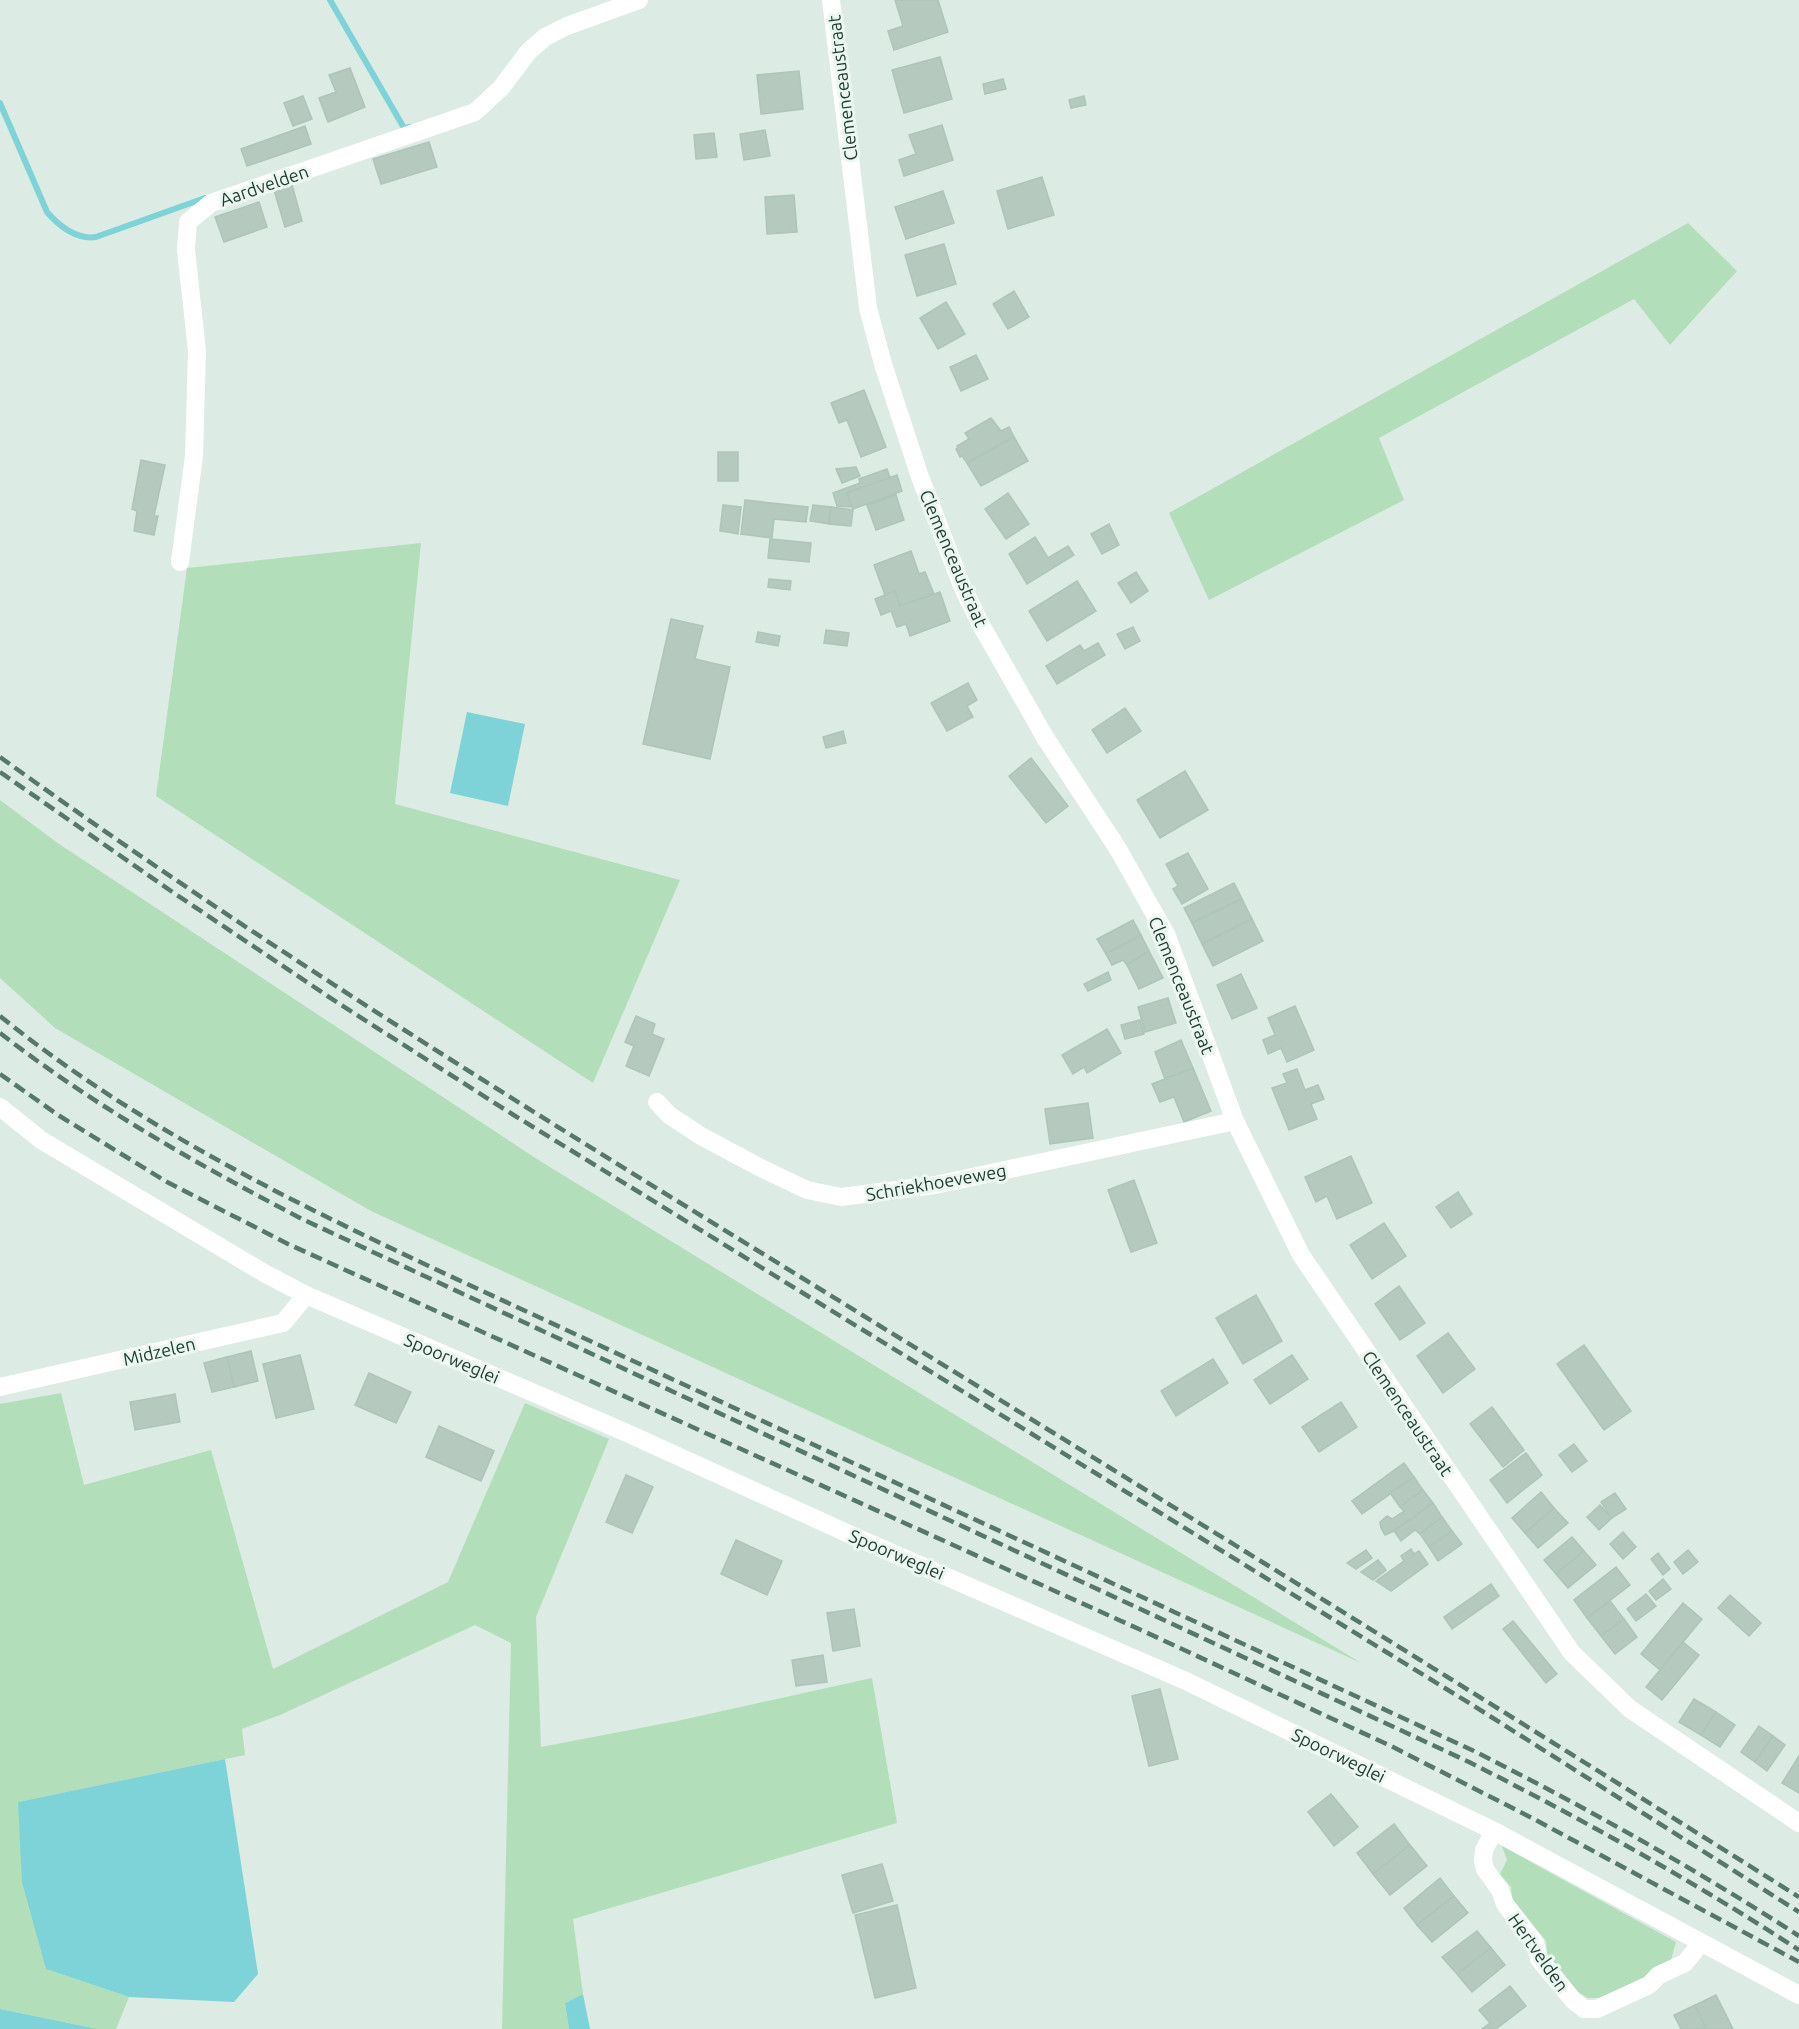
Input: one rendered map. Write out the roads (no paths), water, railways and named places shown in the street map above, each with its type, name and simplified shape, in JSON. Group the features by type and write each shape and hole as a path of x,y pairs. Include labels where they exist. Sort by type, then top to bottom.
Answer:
{"street":[{"name":"Aardvelden","path":"180,562 194,456 197,351 186,250 188,222 211,203 475,112 501,88 528,52 545,38 567,26 639,0"},
{"name":"Clemenceaustraat","path":"831,0 868,308 883,364 920,477 962,586 981,625 1046,739 1118,849 1167,936 1235,1121 1301,1255 1572,1653 1630,1709 1799,1823"},
{"name":"Schriekhoeveweg","path":"657,1102 669,1115 761,1168 807,1190 841,1197 935,1185 1235,1121"},
{"name":"Spoorweglei","path":"0,1107 41,1140 264,1273 306,1295 627,1433 860,1539 1186,1681 1494,1831 1799,1995"},
{"name":"Midzelen","path":"0,1387 283,1323 306,1295"},
{"name":"Hertvelden","path":"1494,1831 1484,1850 1485,1869 1500,1890 1505,1904 1535,1943 1539,1959 1574,2001 1584,2009 1597,2009 1648,1985 1659,1976 1685,1963 1701,1943"}],"water":[{"path":"467,712 525,724 508,806 450,793"},
{"path":"225,1759 258,1974 234,2002 129,1997 46,1969 22,1882 18,1802"},
{"path":"583,1994 590,2029 569,2029 565,2003"},
{"path":"0,2009 98,2029 0,2029"}],"waterway":[{"path":"330,0 404,128 410,127"},
{"path":"0,103 47,212 63,227 75,234 96,237 205,198"}],"railway":[{"path":"0,757 213,905 431,1047 1799,1897"},
{"path":"0,772 338,1003 512,1114 1474,1706 1799,1912"},
{"path":"0,1016 105,1093 160,1127 217,1160 332,1220 1474,1751 1639,1839 1720,1886 1799,1936"},
{"path":"0,1033 72,1085 147,1133 302,1219 1469,1762 1637,1852 1799,1950"},
{"path":"0,1074 58,1115 167,1182 288,1244 1141,1630 1391,1746 1532,1818 1799,1962"}]}
